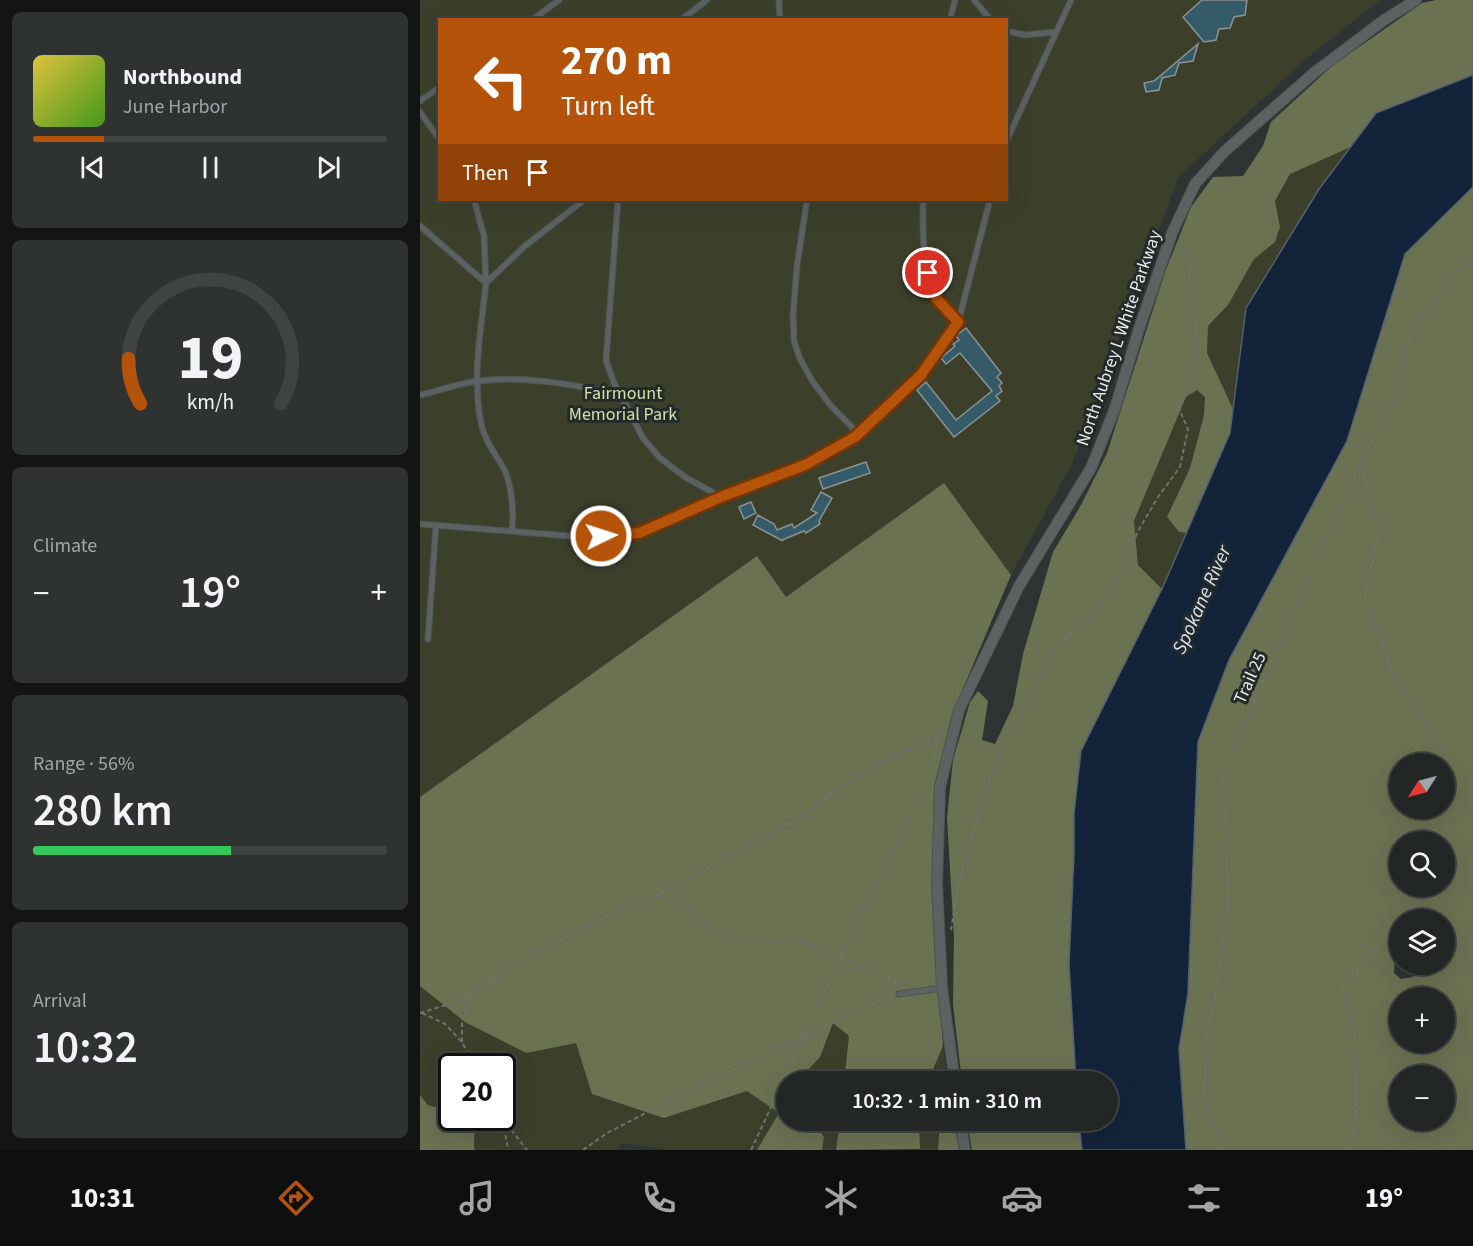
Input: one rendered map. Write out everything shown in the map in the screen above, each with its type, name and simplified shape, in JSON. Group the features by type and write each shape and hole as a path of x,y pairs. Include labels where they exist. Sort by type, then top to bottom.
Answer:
{"street":[{"name":"North Aubrey L White Parkway","path":"953,1071 942,988 937,884 940,787 959,710 1019,586 1092,468 1114,411 1172,233 1195,184 1225,150 1315,72 1384,20 1416,0"},
{"path":"962,1131 965,1150"}],"lane":[{"path":"535,18 560,0"},
{"path":"684,18 707,0"},
{"path":"779,0 780,18"},
{"path":"950,18 955,0"},
{"path":"974,0 989,18"},
{"path":"1008,138 1071,0"},
{"path":"1008,31 1025,34 1056,32"},
{"path":"420,101 438,88"},
{"path":"420,112 438,137"},
{"path":"1008,122 1015,124"},
{"path":"474,201 484,236 486,283 477,371 482,429 505,470 514,515 512,531"},
{"path":"486,283 525,246 583,201"},
{"path":"618,201 606,360 614,383 643,438 660,458 685,477 721,497"},
{"path":"807,201 797,266 793,315 794,341 800,359 813,382 831,406 859,434"},
{"path":"923,201 923,246 928,273 937,299 958,322"},
{"path":"420,524 583,537 639,533 721,497 805,465 855,437 921,375 958,322 990,201"},
{"path":"420,226 486,283"},
{"path":"420,395 477,381 530,379 620,394"},
{"path":"428,639 436,525"},
{"path":"899,994 942,988"}],"path":[{"path":"950,935 958,887 980,808 994,767 1008,737 1028,707 1039,678 1059,644 1095,613 1114,587 1138,531 1180,466 1188,429 1179,409 1199,354 1196,316 1186,290 1192,261 1172,233"},
{"name":"Trail 25","path":"1221,1150 1204,1094 1206,1041 1229,900 1224,775 1313,567 1392,400 1412,332 1463,266 1473,258"},
{"path":"1361,463 1378,532 1365,598 1394,676 1423,717 1440,747 1440,753"},
{"path":"421,1013 456,1002 522,961 577,931 658,896 801,817 848,781 884,761 938,738"},
{"path":"933,770 934,761"},
{"path":"751,1150 861,914 914,809 929,788 931,779"},
{"path":"658,896 695,914 712,930 744,940 804,941 841,957 857,967 891,979 908,993"},
{"path":"1411,909 1420,897"},
{"path":"1349,1150 1356,1122 1357,1042 1342,988 1389,932"},
{"path":"462,1042 462,1021 470,993"},
{"path":"583,1150 607,1132 657,1107 890,996 899,994"},
{"path":"421,1013 445,1024 462,1042 468,1053"},
{"path":"508,1150 502,1118 527,1150"}],"green space":[{"name":"Fairmount Memorial Park","path":"420,0 1380,0 1303,61 1178,178 1074,460 1011,575 944,483 786,597 757,557 420,797"},
{"path":"1436,0 1473,0 1473,75 1376,113 1351,147 1290,174 1275,201 1280,227 1275,242 1254,259 1228,305 1208,326 1207,353 1233,409 1230,433 1186,533 1179,532 1167,517 1190,468 1204,415 1205,397 1197,390 1186,397 1134,521 1138,565 1162,589 1081,751 1074,813 1069,964 1075,1071 961,1071 953,1004 954,937 947,818 953,760 970,702 978,691 988,701 982,740 995,744 1013,706 1023,654 1053,552 1081,505 1107,453 1165,272 1191,207 1213,177 1243,176 1263,146 1271,122 1333,65 1422,3"},
{"path":"1351,147 1319,189 1247,308 1233,409 1206,353 1208,326 1228,305 1254,259 1275,242 1280,227 1275,201 1290,174"},
{"path":"1473,187 1473,1150 1186,1150 1179,1049 1188,993 1198,742 1229,660 1347,441 1405,254"},
{"path":"1197,389 1205,397 1204,415 1190,468 1167,517 1179,531 1186,533 1162,589 1138,565 1134,522 1186,397"},
{"path":"944,483 1011,575 956,705 934,786 933,889 943,1046 932,1071 845,1071 849,1036 833,1023 820,1057 807,1071 776,1071 776,1111 747,1091 664,1118 592,1094 576,1043 526,1053 465,1022 420,986 420,797 757,556 786,597"},
{"path":"420,986 465,1022 576,1043 665,1118 747,1091 776,1111 776,1118 757,1150 667,1150 622,1143 617,1150 475,1150 475,1131 516,1131 516,1053 438,1053 438,1108 428,1105 420,1095"},
{"path":"833,1023 849,1036 845,1071 808,1071 820,1057"},
{"path":"943,1046 947,1071 932,1071"},
{"path":"420,1095 428,1105 438,1108 438,1131 475,1131 475,1150 420,1150"},
{"path":"776,1118 776,1131 820,1131 824,1137 822,1150 757,1150"},
{"path":"820,1131 839,1131 836,1150 822,1150 824,1137"},
{"path":"839,1131 919,1131 920,1149 836,1150"},
{"path":"919,1131 939,1131 938,1150 919,1150"},
{"path":"939,1131 956,1131 959,1150 938,1150"},
{"path":"969,1131 1080,1131 1082,1150 972,1150"}],"water":[{"name":"Spokane River","path":"1473,75 1473,187 1405,254 1347,441 1229,660 1198,742 1188,993 1179,1049 1186,1150 1082,1150 1080,1131 1118,1131 1118,1071 1075,1071 1069,964 1074,813 1081,751 1162,589 1230,433 1246,308 1319,189 1376,113"}],"building":[{"path":"1202,0 1247,0 1245,15 1234,17 1230,28 1219,29 1216,40 1204,42 1183,17"},
{"path":"1198,44 1193,61 1179,63 1175,75 1162,78 1159,90 1146,92 1144,83 1154,81"},
{"path":"966,328 1001,373 997,377 1002,383 999,386 1002,391 996,396 1000,401 954,437 917,390 926,382 956,420 992,391 960,353 946,364 941,358 955,346 953,344 959,340 956,336"},
{"path":"866,462 870,473 823,489 819,478"},
{"path":"821,492 832,498 819,521 820,524 806,533 804,531 783,541 753,525 758,515 774,524 777,530 792,524 794,528 817,513 811,510"},
{"path":"751,502 756,513 744,519 739,507"}],"route":[{"path":"601,536 639,533 721,497 805,465 855,437 921,375 958,322 937,299 928,273"}]}
